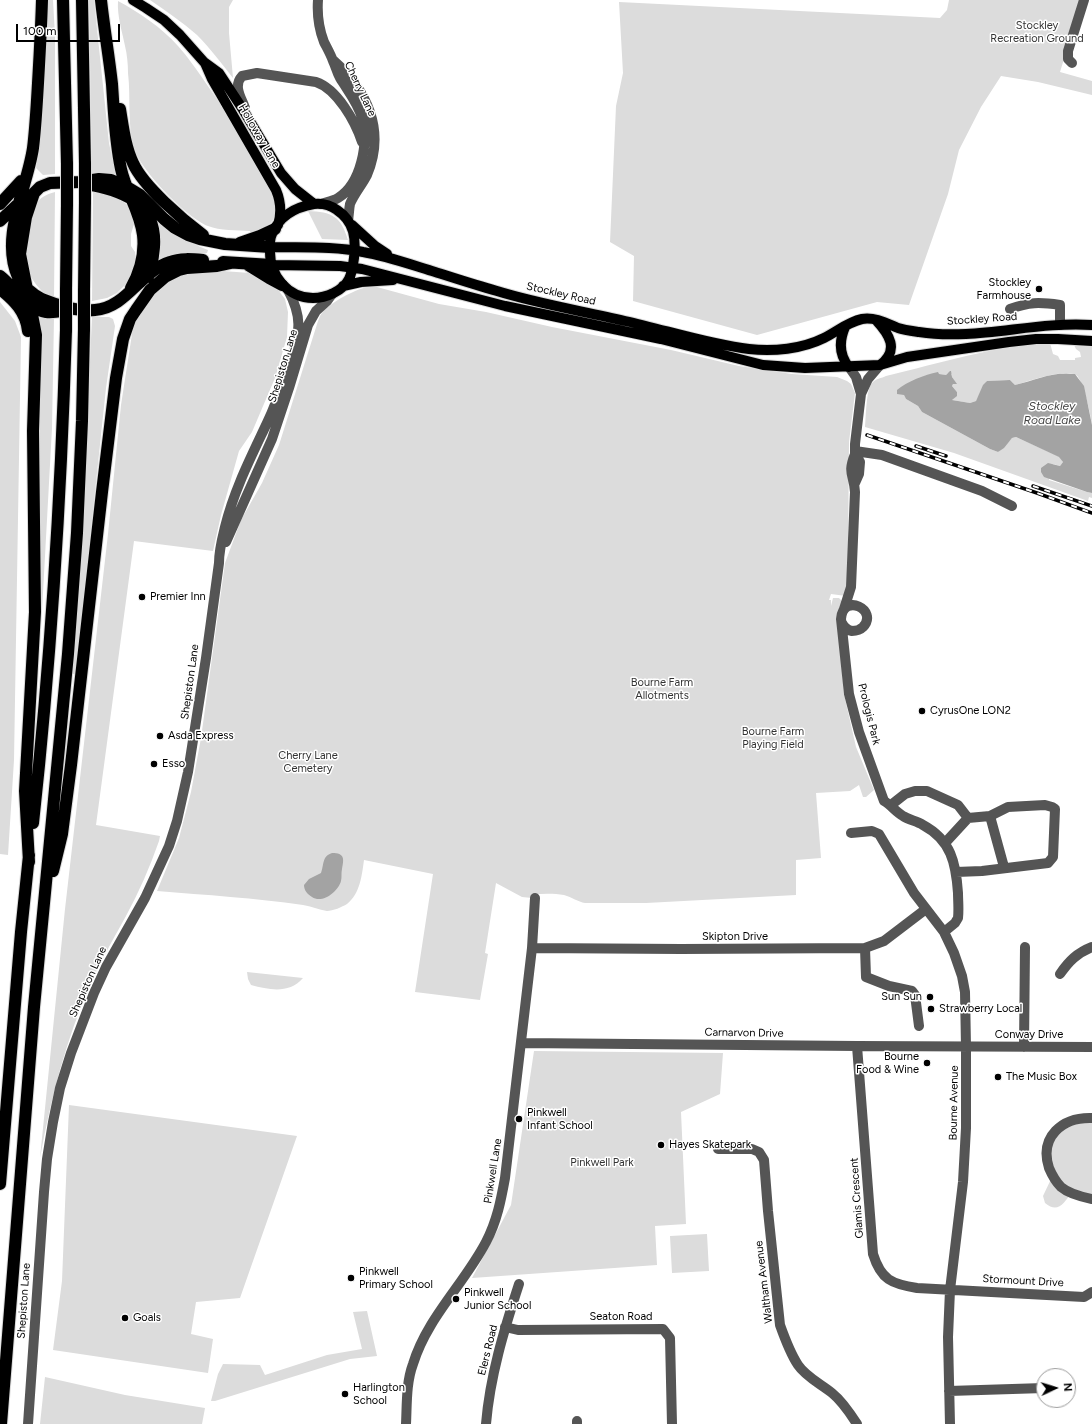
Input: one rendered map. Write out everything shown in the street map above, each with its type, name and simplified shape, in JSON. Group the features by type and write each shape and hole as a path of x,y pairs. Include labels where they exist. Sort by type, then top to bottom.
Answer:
{"highway":[{"path":"42,0 35,132 31,159 16,206 9,247 15,271 27,289 33,294 56,305 75,310"},
{"path":"0,1184 21,932 39,763 57,547 66,330 67,164 63,0"},
{"path":"101,0 112,85 117,148 126,186 140,219 143,242 141,262 137,278 130,291"},
{"path":"1,1424 24,1123 69,646 77,517 82,421 84,329 85,164 82,4"},
{"path":"112,85 120,106 128,152 139,174 177,214 212,242"},
{"path":"0,204 26,176"},
{"path":"0,221 40,187 50,183 107,180 126,186 140,195 175,228 200,239 231,245 270,247"},
{"path":"79,182 110,189 130,198 145,211 152,223 154,232 154,243 149,275 127,310 118,330 114,352 116,378"},
{"path":"28,862 25,791 35,612 34,375 36,335 21,262 21,243 28,207 34,193"},
{"path":"231,245 247,241 276,227"},
{"path":"0,276 30,304 39,310 48,312 108,308 118,302 159,266 178,260 199,259 231,263 272,265"},
{"path":"43,915 62,834 81,686 116,378 126,329 136,310 150,290 166,277 179,270 194,266 217,266 231,263"},
{"path":"247,264 285,287"},
{"path":"0,288 17,304 27,321 34,375"}],"main road":[{"name":"Holloway Lane","path":"133,0 164,20 180,35 204,62 219,73 288,182 318,204 333,207 342,213 375,246 389,256 399,260"},
{"name":"Holloway Lane","path":"204,62 212,80 280,199 281,209 270,241 270,247"},
{"path":"276,227 288,213 318,204"},
{"path":"270,247 272,265 277,278 285,287 303,297 324,297 332,294 349,280 353,268 355,250 355,239 350,222"},
{"name":"Stockley Road","path":"270,247 335,248 355,250 399,260 507,294 637,323 725,345 752,349 787,348 810,344 862,319 885,322 899,328 923,333 949,334 978,333 1060,325 1092,325"},
{"name":"Stockley Road","path":"272,265 353,268 403,279 505,306 661,339 763,365 805,368 880,365 907,357 1036,339 1092,341"},
{"path":"343,286 361,282 403,279"},
{"path":"876,320 889,335 891,343 891,350 887,359 880,365"},
{"path":"845,327 841,335 840,345 841,353 849,367"}],"street":[{"name":"Cherry Lane","path":"318,0 318,12 324,40 338,74 355,101 362,117 365,136 364,149 357,173 346,191 335,200 318,204"},
{"path":"1072,63 1067,58 1068,52 1084,0"},
{"name":"Cherry Lane","path":"333,60 349,75 361,91 370,110 374,130 371,164 366,177 350,204 350,222"},
{"path":"258,136 240,95 237,83 242,76 257,73 316,82 329,88 354,122 364,149"},
{"name":"Shepiston Lane","path":"28,1424 47,1159 60,1088 71,1053 94,993 106,967 145,898 169,846 177,821 189,764 219,563 219,550 234,494 246,465 268,421 282,386 296,343 298,313 293,298 285,287"},
{"name":"Shepiston Lane","path":"219,563 228,537 272,439 308,326 316,312 332,294"},
{"path":"1010,309 1024,304 1038,302 1060,305 1060,325"},
{"path":"854,605 851,588 855,483 859,474 860,462 855,453 861,394 868,379 880,365"},
{"path":"849,367 856,377 861,394"},
{"path":"855,453 882,455 982,491 1012,506"},
{"path":"851,588 841,616 842,623 847,629 856,631"},
{"path":"844,609 854,605 862,608 867,619 864,626 856,631 845,650"},
{"name":"Prologis Park","path":"842,623 849,694 876,782 884,801 903,816 923,824 946,845"},
{"path":"891,805 905,794 927,791 958,805 968,818"},
{"path":"944,932 955,923 958,918 956,872 953,857 946,845 968,818 990,816 1008,807 1045,805 1052,806 1055,809 1052,857 1048,863 1004,867 982,871 956,872"},
{"path":"990,816 1004,867"},
{"name":"Bourne Avenue","path":"851,833 872,831 879,834 914,893 944,932 954,953 962,976 966,1047 966,1128 963,1182 950,1290 948,1337 950,1424"},
{"name":"Pinkwell Lane","path":"406,1424 407,1394 410,1373 421,1342 430,1325 486,1242 500,1208 521,1043 536,898"},
{"name":"Skipton Drive","path":"532,948 865,948 884,941 926,909"},
{"path":"1024,1047 1025,947"},
{"path":"1060,974 1068,962 1083,951 1092,947"},
{"path":"865,948 866,977 889,986 912,991 915,995 919,1026"},
{"name":"Carnarvon Drive","path":"521,1043 966,1047"},
{"name":"Glamis Crescent","path":"857,1046 873,1254 877,1266 882,1274 890,1281 900,1286 950,1290"},
{"name":"Conway Drive","path":"966,1047 1092,1047"},
{"path":"1092,1118 1068,1121 1054,1131 1048,1142 1046,1159 1052,1177 1062,1188 1092,1199"},
{"name":"Waltham Avenue","path":"718,1149 752,1149 759,1152 764,1160 780,1325 787,1343 799,1365 816,1382 833,1393 857,1424"},
{"name":"Elers Road","path":"486,1424 492,1384 505,1327 519,1284"},
{"name":"Stormount Drive","path":"950,1290 1084,1297 1092,1292"},
{"name":"Seaton Road","path":"505,1327 518,1330 663,1329 670,1338 672,1424"},
{"path":"949,1391 1036,1388"}],"green space":[{"path":"47,0 53,0 55,36 55,174 43,175 36,168 40,138"},
{"path":"89,0 94,0 109,143 116,177 92,173"},
{"path":"150,0 233,0 229,7 229,33 233,78 197,35"},
{"name":"Stockley Recreation Ground","path":"949,0 1082,0 1060,72 1092,81 1092,95 1038,82 1001,76 981,107 959,150 948,194 909,305 877,302 757,335 633,301 634,256 610,242 616,106 623,73 619,2 940,18 947,10"},
{"path":"118,1 150,21 178,46 218,101 251,153 273,196 276,209 273,219 268,226 251,235 250,231 218,229 208,226 188,214 177,204 145,168 138,157 132,139 126,49 119,18"},
{"path":"93,191 118,197 126,204 132,213 134,224 131,234 131,246 135,252 135,262 131,276 117,293 107,298 92,301"},
{"path":"55,192 54,300 40,289 31,276 26,261 25,241 37,203 44,196"},
{"path":"308,211 329,214 334,217 342,225 348,240 322,239"},
{"path":"157,221 161,222 188,241 208,250 207,253 178,255 157,264 159,232"},
{"path":"209,270 250,273 275,286 285,299 288,312 287,337 275,378 252,432 239,451 221,515 213,551 134,541 96,825 160,836 140,889 95,974 82,1004 54,1091 40,1158 65,909 108,534 121,405 134,321 142,309 166,283 178,276"},
{"path":"367,287 377,287 439,304 486,312 552,327 671,350 739,366 792,374 837,377 851,384 855,393 849,442 848,556 846,596 831,594 829,600 831,600 831,606 833,598 839,598 842,601 837,615 844,694 856,747 874,790 866,797 863,797 859,785 850,791 816,793 821,858 796,860 796,895 646,903 585,903 564,895 556,894 532,894 532,898 522,897 496,883 485,953 488,954 480,1000 415,992 433,874 364,860 360,884 355,895 347,904 340,908 327,911 285,903 157,891 179,838 191,792 201,738 225,563 241,520 262,483 279,445 321,314 337,301 349,294"},
{"path":"0,302 15,321 21,337 14,760 8,855 0,854"},
{"path":"37,315 54,318 52,428 42,611 37,610 40,459"},
{"path":"92,317 109,317 113,319 115,326 106,388 75,674 72,674 82,539"},
{"path":"1050,343 1053,354 1058,356 1060,360 1075,360 1075,358 1081,357 1080,352 1074,345 1092,346 1092,425 1084,390 1079,378 1070,373 1055,374 1015,385 1010,380 987,381 976,401 970,403 952,400 957,392 952,386 953,384 956,384 952,374 948,373 946,375 938,374 921,378 904,395 906,399 918,406 922,412 990,449 998,452 1012,438 1016,437 1060,457 1063,462 1060,466 1053,464 1049,480 1092,493 1092,498 1089,497 1088,501 954,453 865,427 870,386 877,380 886,376 988,351"},
{"path":"247,972 303,978 292,987 285,989 272,989 251,985"},
{"name":"Pinkwell Park","path":"534,1051 723,1053 720,1094 681,1112 686,1224 655,1226 657,1265 472,1278 511,1205"},
{"path":"69,1105 297,1136 240,1298 196,1302 191,1334 213,1339 208,1373 53,1350 62,1281"},
{"path":"1092,1118 1092,1199 1072,1192 1060,1206 1050,1206 1045,1203 1043,1196 1052,1177 1046,1159 1054,1131"},
{"path":"707,1234 709,1271 672,1273 670,1236"},
{"path":"367,1311 377,1356 350,1359 211,1401 218,1374 223,1364 260,1365 265,1375 327,1355 362,1349 353,1312"},
{"path":"45,1377 125,1395 205,1408 202,1424 40,1424"}],"water":[{"name":"Stockley Road Lake","path":"950,371 957,384 953,384 952,386 957,392 957,396 952,400 970,403 976,401 983,385 987,381 1010,380 1015,385 1045,376 1067,373 1075,374 1084,386 1092,425 1092,493 1044,477 1041,472 1041,468 1048,463 1060,466 1063,462 1059,457 1016,437 1012,438 1004,448 998,452 990,449 922,412 918,406 906,399 904,395 897,394 897,390 916,379 938,372 939,374 946,375"},
{"path":"332,853 339,854 343,857 341,881 337,889 329,896 316,899 307,893 304,885 309,879 321,873 326,856"}],"railway":[{"path":"867,435 1092,513"},
{"path":"916,446 946,456"},
{"path":"1033,486 1092,506"}],"place":[{"name":"Stockley Farmhouse","path":"1039,289"},
{"name":"Premier Inn","path":"142,597"},
{"name":"CyrusOne LON2","path":"922,711"},
{"name":"Asda Express","path":"160,736"},
{"name":"Esso","path":"154,764"},
{"name":"Sun Sun","path":"930,997"},
{"name":"Strawberry Local","path":"931,1009"},
{"name":"Bourne Food & Wine","path":"927,1063"},
{"name":"The Music Box","path":"998,1077"},
{"name":"Pinkwell Infant School","path":"519,1119"},
{"name":"Hayes Skatepark","path":"661,1145"},
{"name":"Pinkwell Primary School","path":"351,1278"},
{"name":"Pinkwell Junior School","path":"456,1299"},
{"name":"Goals","path":"125,1318"},
{"name":"Harlington School","path":"345,1394"}],"park label":[{"name":"Bourne Farm Allotments","path":"662,689"},
{"name":"Bourne Farm Playing Field","path":"773,738"},
{"name":"Cherry Lane Cemetery","path":"308,762"}]}
